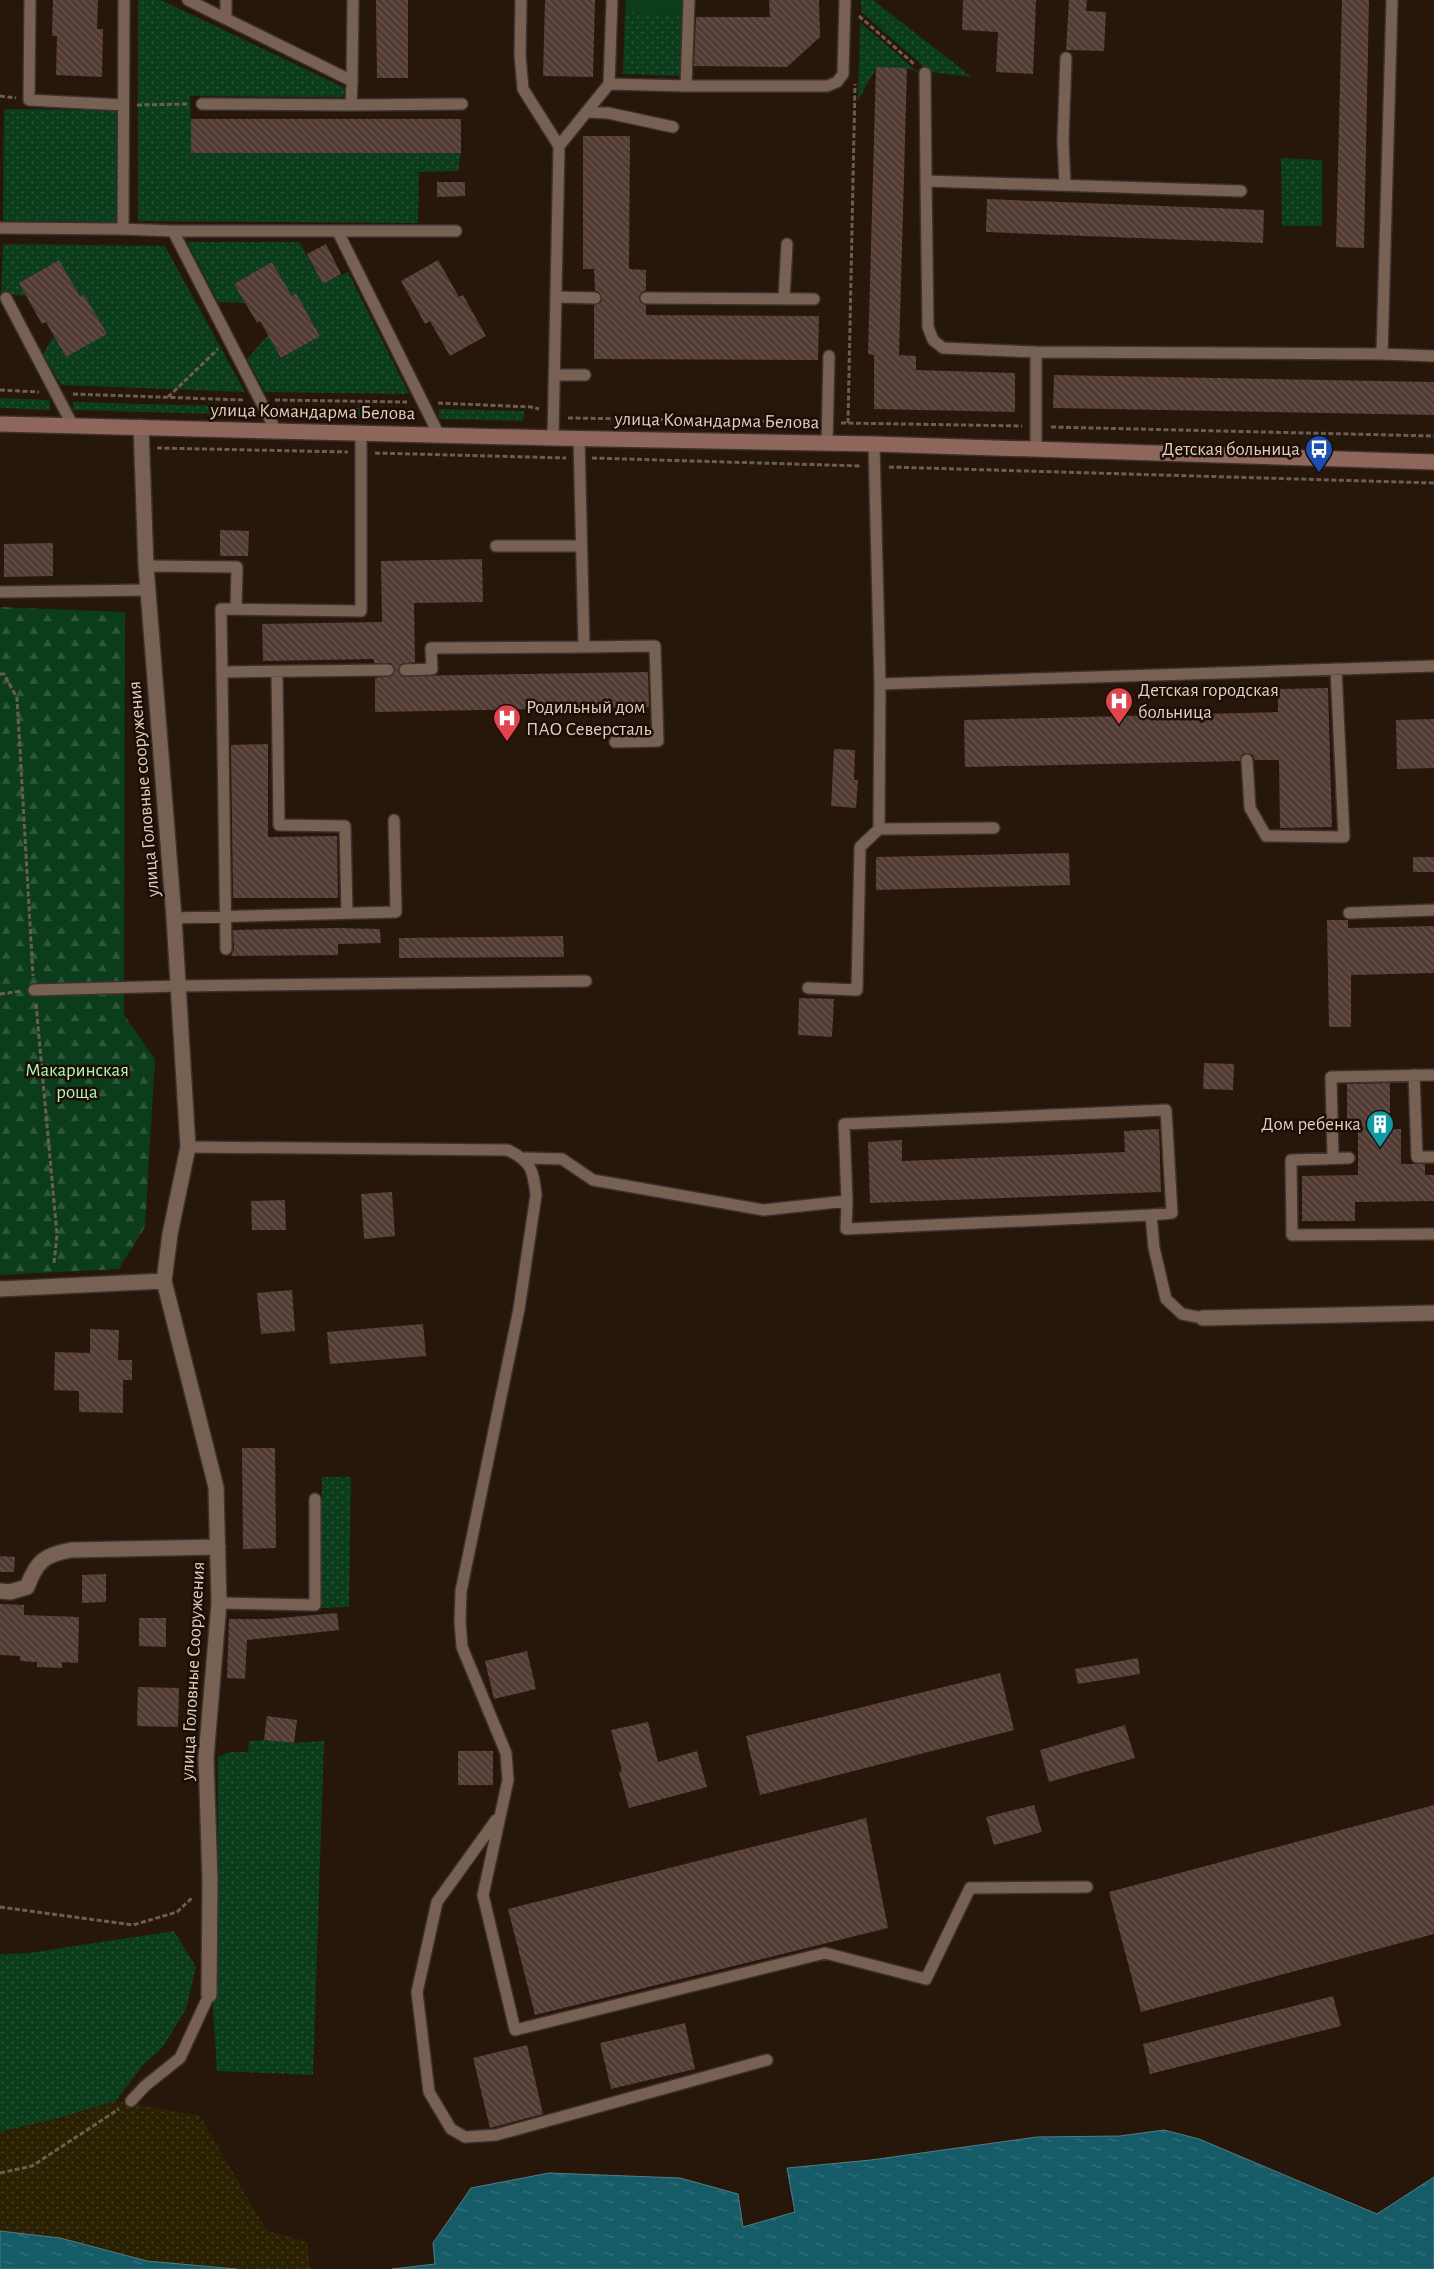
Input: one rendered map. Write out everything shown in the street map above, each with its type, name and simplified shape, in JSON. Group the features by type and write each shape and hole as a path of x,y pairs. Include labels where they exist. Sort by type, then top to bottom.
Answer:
{"main road":[{"name":"улица Командарма Белова","path":"0,424 874,444 1434,462"}],"street":[{"name":"улица Головные сооружения","path":"141,427 146,566 174,918 188,1148"},
{"name":"улица Головные Сооружения","path":"188,1148 170,1234 164,1281 216,1487 219,1603 206,1758 210,1880 209,1995"},
{"path":"0,1289 164,1281"},
{"path":"1203,1318 1434,1312"},
{"path":"0,1591 10,1592 27,1586 35,1566 51,1554 71,1550 218,1547"}],"lane":[{"path":"30,0 29,100 123,105"},
{"path":"123,229 124,0"},
{"path":"188,0 226,17 352,81"},
{"path":"226,0 226,17"},
{"path":"351,105 353,0"},
{"path":"521,0 520,55 523,89 559,146 553,438"},
{"path":"559,146 609,84 612,0"},
{"path":"686,86 689,0"},
{"path":"609,84 828,86 837,82 843,74 845,0"},
{"path":"1382,354 1392,0"},
{"path":"1065,185 1063,140 1066,58"},
{"path":"925,73 928,327 933,340 944,348 1036,352 1434,356"},
{"path":"202,104 462,104"},
{"path":"586,112 608,112 673,127"},
{"path":"926,181 1241,191"},
{"path":"0,228 174,231 456,231"},
{"path":"174,231 276,431"},
{"path":"338,232 439,435"},
{"path":"784,298 787,244"},
{"path":"556,297 594,298"},
{"path":"6,298 73,426"},
{"path":"646,298 814,299"},
{"path":"1036,352 1036,449"},
{"path":"827,443 829,356"},
{"path":"555,375 585,375"},
{"path":"226,949 221,609 361,611 361,433"},
{"path":"579,438 584,647"},
{"path":"874,444 880,684 879,829"},
{"path":"496,546 582,546"},
{"path":"146,566 237,568 236,609"},
{"path":"0,592 148,590"},
{"path":"405,670 432,669 431,648 655,646 658,741 615,742"},
{"path":"880,684 1434,666"},
{"path":"1247,760 1250,808 1266,836 1344,837 1336,669"},
{"path":"223,672 388,670"},
{"path":"277,672 280,826 345,826 347,913"},
{"path":"174,918 396,912 394,820"},
{"path":"808,988 858,990 860,847 879,829 994,828"},
{"path":"1349,912 1434,910"},
{"path":"34,990 178,986 586,981"},
{"path":"1414,1075 1417,1157 1434,1157"},
{"path":"1333,1158 1331,1077 1434,1075"},
{"path":"1166,1110 1172,1213 846,1229 847,1201 844,1124 1166,1110"},
{"path":"188,1148 508,1150 525,1158 562,1159 593,1180 764,1210 847,1201"},
{"path":"525,1158 534,1176 536,1196 518,1309 461,1591 460,1622 462,1647 506,1753 508,1780 498,1816 483,1895 515,2030 825,1952 926,1979 970,1888 1087,1887"},
{"path":"1349,1158 1291,1160 1292,1235 1434,1234"},
{"path":"1152,1214 1154,1248 1166,1300 1182,1314 1203,1318"},
{"path":"219,1603 315,1605 315,1499"},
{"path":"498,1816 437,1902 417,1992 429,2092 451,2129 465,2137 496,2135 767,2060"},
{"path":"132,2100 145,2086 180,2058 209,1995"}],"path":[{"path":"856,24 856,14 925,73"},
{"path":"848,444 855,82"},
{"path":"123,105 186,104"},
{"path":"168,397 228,339"},
{"path":"554,413 565,418 1434,436"},
{"path":"142,448 579,458 1434,483"},
{"path":"0,674 4,674 17,698 34,990 57,1235 54,1263"},
{"path":"0,994 34,990"},
{"path":"0,1907 133,1925 177,1912 210,1880"},
{"path":"0,2173 32,2166 132,2100"}],"green space":[{"path":"138,0 161,0 345,88 343,97 190,96 192,153 461,153 458,171 419,172 418,223 138,221"},
{"path":"626,0 685,0 685,14 625,12"},
{"path":"861,0 873,0 972,77 930,72 861,12"},
{"path":"625,12 685,14 683,76 623,74"},
{"path":"860,22 919,73 907,68 876,68 858,101"},
{"path":"4,109 117,110 116,222 3,221"},
{"path":"1281,158 1322,160 1322,226 1282,226"},
{"path":"187,242 299,242 323,283 348,272 409,394 265,392 247,359 268,335 282,358 320,335 296,294 292,296 272,262 235,284 246,303 218,302"},
{"path":"3,244 165,246 245,392 61,385 43,354 54,336 66,357 106,334 84,295 80,296 59,260 19,283 26,296 1,294"},
{"path":"0,398 50,400 50,410 0,408"},
{"path":"73,402 254,407 254,415 73,410"},
{"path":"276,406 411,409 410,419 276,416"},
{"path":"439,409 524,411 523,421 439,419"},
{"name":"Макаринская роща","path":"0,607 125,612 124,1015 155,1059 145,1227 119,1269 0,1275"},
{"path":"322,1477 351,1477 349,1607 321,1608"},
{"path":"264,1740 294,1743 324,1741 313,2075 217,2071 213,2010 218,1880 218,1757 230,1752 248,1752 249,1741"},
{"path":"174,1931 196,1967 186,2009 163,2047 143,2065 116,2101 59,2118 0,2132 0,1954 29,1953"}],"sand":[{"path":"116,2101 200,2116 267,2231 307,2241 310,2269 236,2269 147,2261 60,2238 0,2231 0,2132 59,2118"}],"water":[{"path":"1164,2130 1199,2139 1377,2214 1434,2177 1434,2269 392,2269 435,2264 433,2243 471,2188 549,2173 680,2178 738,2194 743,2227 795,2212 787,2168 871,2160 1037,2137 1120,2136"},
{"path":"0,2231 60,2238 147,2261 236,2269 0,2269"}],"building":[{"path":"53,0 98,0 97,29 103,29 102,77 56,75 57,36 52,36"},
{"path":"376,0 408,0 408,78 377,78"},
{"path":"545,0 595,0 593,77 543,76"},
{"path":"769,0 819,0 820,37 787,67 694,66 696,17 770,17"},
{"path":"963,0 1036,0 1033,74 996,72 998,32 962,30"},
{"path":"1069,0 1087,0 1086,11 1106,12 1104,51 1066,50"},
{"path":"1342,0 1369,0 1364,248 1336,247"},
{"path":"876,67 907,68 899,355 916,356 916,370 1015,373 1015,412 874,409 874,355 868,354"},
{"path":"191,119 461,119 461,153 191,153"},
{"path":"583,136 630,136 629,269 646,270 646,290 639,297 640,302 646,306 646,315 819,316 818,360 594,359 594,305 601,302 602,298 599,292 595,290 594,269 583,269"},
{"path":"437,182 465,182 465,196 437,197"},
{"path":"987,199 1264,210 1263,243 986,232"},
{"path":"326,244 341,274 323,284 307,254"},
{"path":"59,260 80,296 84,295 107,334 66,357 46,322 42,324 19,283"},
{"path":"438,260 459,297 463,295 486,336 450,356 430,321 425,324 401,281"},
{"path":"272,262 292,296 296,293 320,336 281,358 260,321 257,323 234,284"},
{"path":"1054,375 1434,382 1434,415 1053,408"},
{"path":"220,530 249,531 248,556 220,556"},
{"path":"53,543 53,576 4,577 4,544"},
{"path":"482,559 483,602 414,603 415,662 401,664 398,670 401,676 648,672 649,707 375,712 375,678 392,676 395,669 391,663 374,663 374,659 263,661 262,624 382,622 381,561"},
{"path":"1328,688 1332,827 1280,828 1279,760 1255,760 1253,755 1247,753 1242,754 1240,761 965,767 964,720 1278,712 1278,689"},
{"path":"1434,719 1434,768 1397,769 1396,720"},
{"path":"268,744 268,837 337,836 338,898 233,898 231,745"},
{"path":"834,749 855,750 854,780 858,780 856,808 831,806"},
{"path":"1069,853 1070,885 876,890 876,857"},
{"path":"1413,857 1434,857 1434,872 1413,872"},
{"path":"1327,920 1348,920 1348,928 1434,926 1434,973 1351,975 1351,1027 1329,1027"},
{"path":"380,929 381,943 338,944 338,955 231,956 234,949 233,930"},
{"path":"563,936 564,957 399,958 399,938"},
{"path":"799,998 834,999 832,1037 798,1035"},
{"path":"1204,1063 1234,1064 1233,1090 1203,1089"},
{"name":"Дом ребенка","path":"1390,1083 1390,1129 1401,1129 1401,1164 1425,1164 1425,1175 1434,1175 1434,1201 1355,1202 1355,1221 1302,1221 1302,1176 1358,1175 1358,1132 1347,1132 1347,1084"},
{"path":"1159,1129 1161,1192 870,1203 868,1142 902,1140 902,1161 1125,1152 1124,1131"},
{"path":"392,1192 395,1236 364,1239 361,1194"},
{"path":"285,1200 286,1230 252,1230 251,1201"},
{"path":"292,1290 295,1331 261,1334 257,1293"},
{"path":"423,1324 426,1356 330,1364 327,1332"},
{"path":"90,1329 119,1330 118,1360 132,1360 132,1380 123,1380 123,1413 79,1412 79,1391 54,1390 55,1352 90,1353"},
{"path":"242,1448 275,1448 276,1548 243,1549"},
{"path":"0,1556 15,1557 14,1572 0,1572"},
{"path":"106,1574 106,1602 82,1603 82,1575"},
{"path":"0,1604 24,1605 24,1615 79,1617 78,1663 62,1662 62,1668 37,1667 37,1662 20,1661 20,1656 0,1655"},
{"path":"337,1613 339,1630 247,1640 245,1679 227,1678 229,1619 269,1619"},
{"path":"139,1618 166,1618 166,1647 139,1646"},
{"path":"527,1651 536,1689 494,1699 485,1661"},
{"path":"1138,1658 1140,1674 1078,1684 1075,1669"},
{"path":"1000,1673 1014,1730 760,1795 746,1736"},
{"path":"138,1687 179,1688 178,1727 137,1726"},
{"path":"267,1716 297,1720 294,1743 264,1740"},
{"path":"648,1722 658,1762 697,1751 707,1787 629,1808 619,1772 622,1771 611,1730"},
{"path":"1125,1725 1135,1758 1049,1782 1040,1750"},
{"path":"458,1751 493,1751 493,1785 458,1785"},
{"path":"1034,1805 1042,1832 994,1845 986,1817"},
{"path":"1434,1805 1434,1934 1141,2012 1109,1892"},
{"path":"866,1818 888,1928 535,2015 508,1909"},
{"path":"1333,1996 1341,2026 1150,2074 1143,2044"},
{"path":"685,2023 695,2069 611,2089 600,2043"},
{"path":"527,2045 543,2114 490,2128 473,2058"}],"place":[{"name":"Детская больница","path":"1319,473"},
{"name":"Детская городская больница","path":"1119,725"},
{"name":"Родильный дом ПАО Северсталь","path":"507,742"},
{"name":"Дом ребенка","path":"1380,1148"}]}
